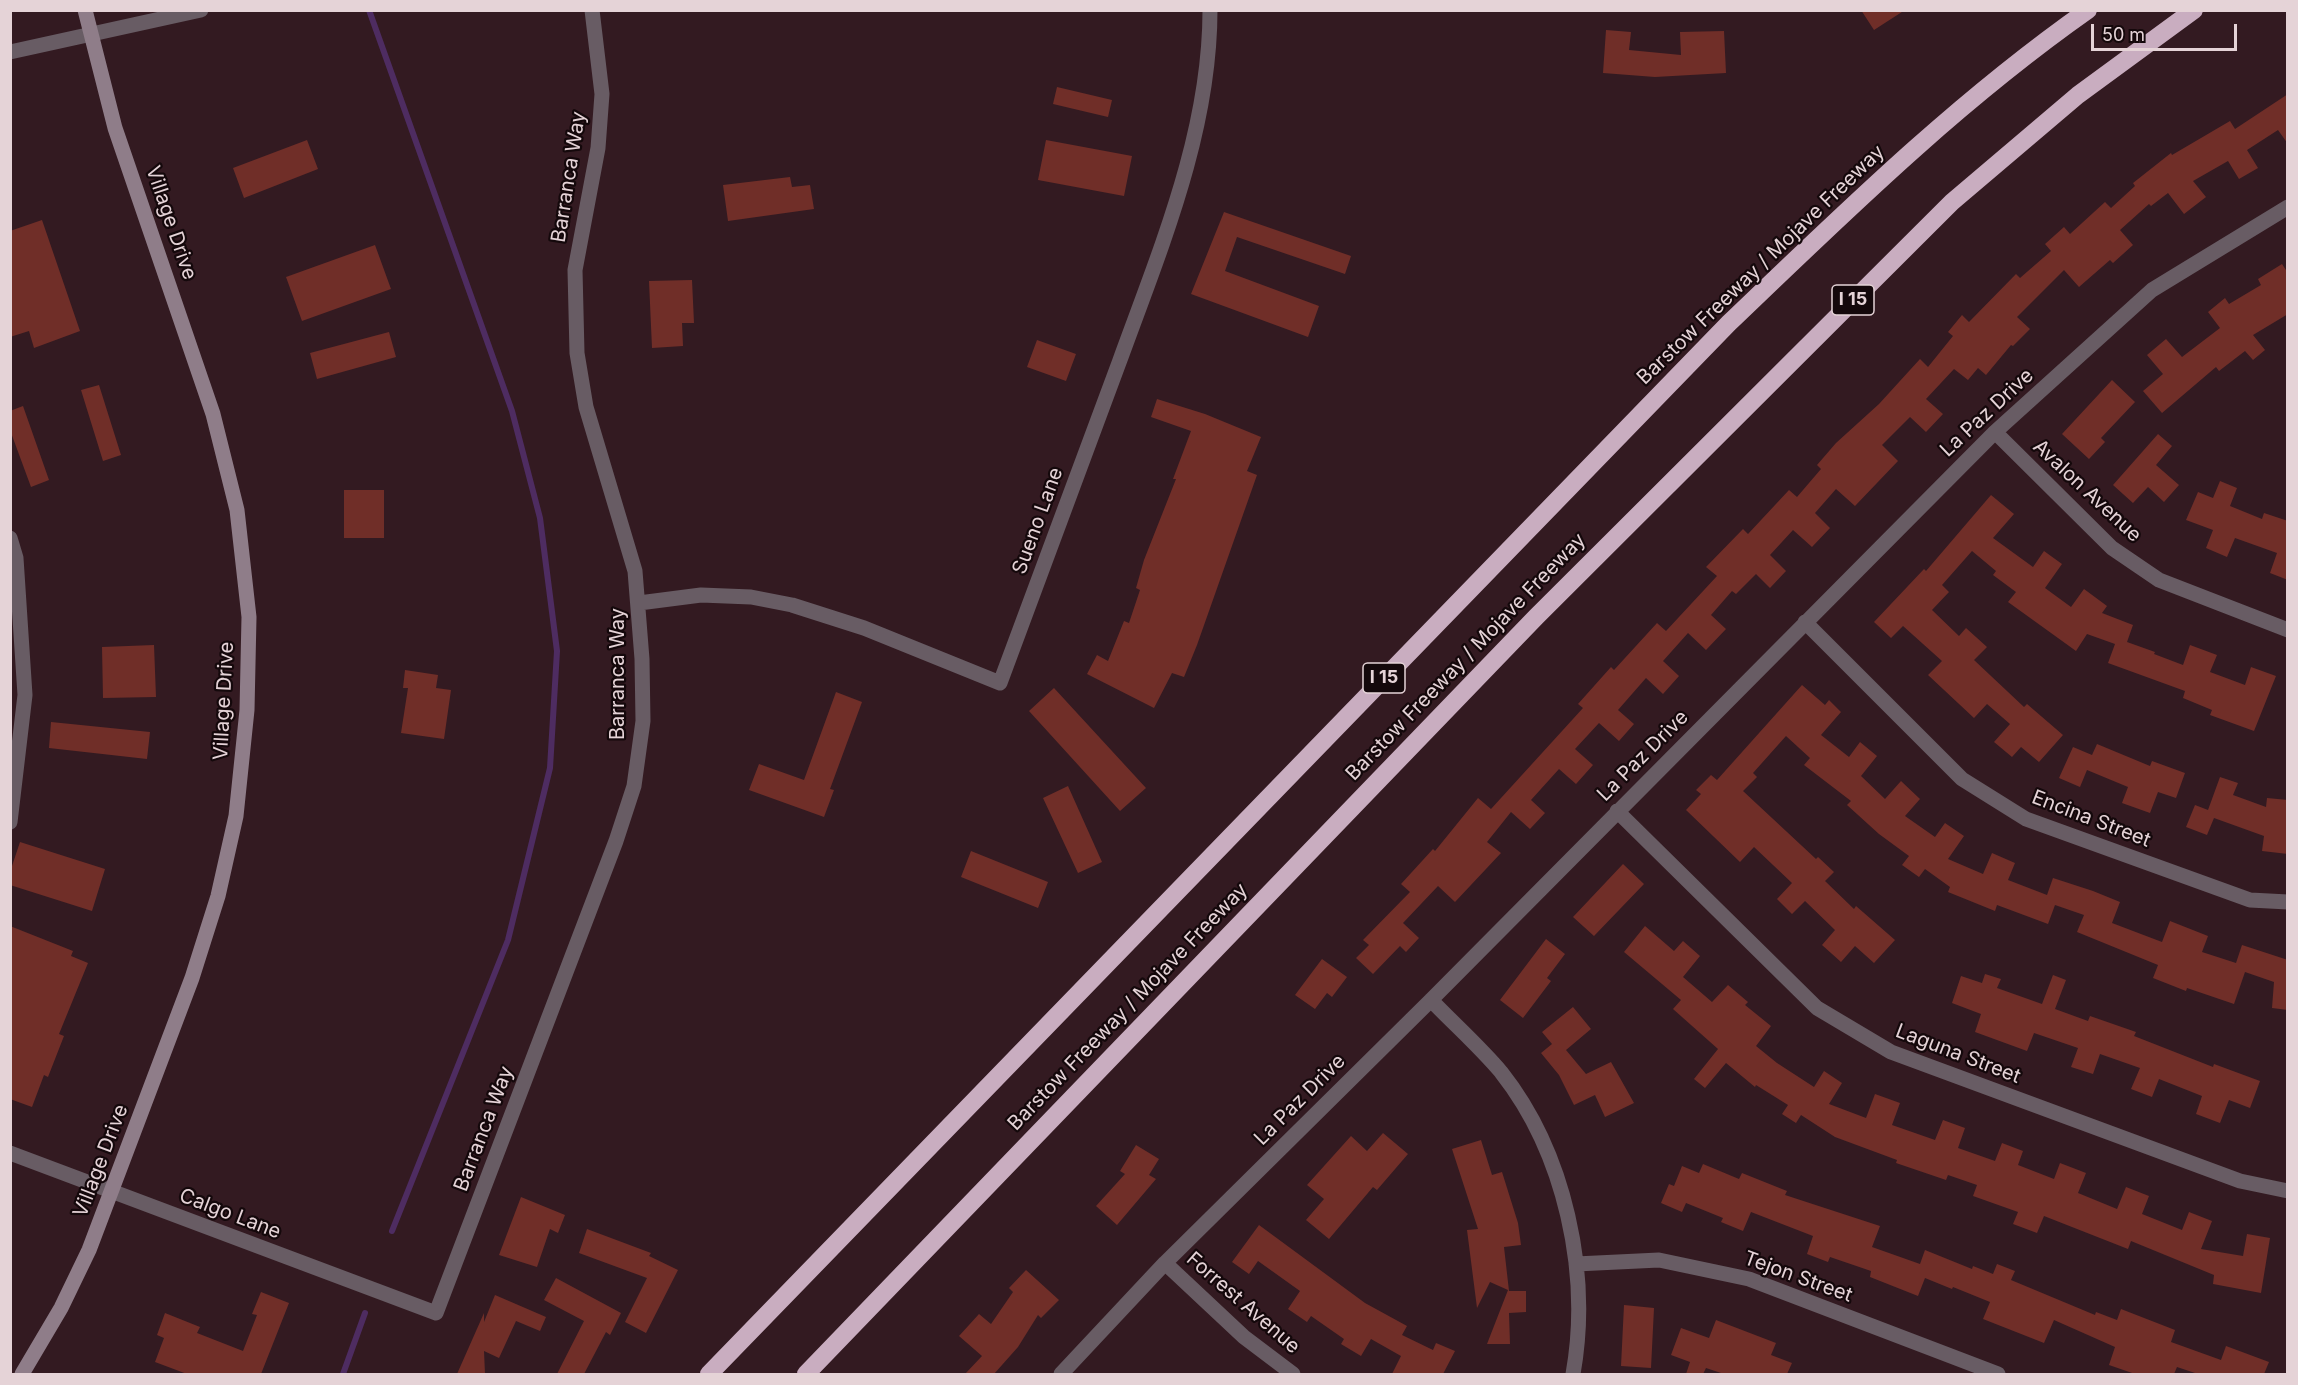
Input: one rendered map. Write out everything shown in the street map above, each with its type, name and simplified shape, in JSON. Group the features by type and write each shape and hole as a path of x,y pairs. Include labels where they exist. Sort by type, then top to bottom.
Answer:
{"highway":[{"name":"Barstow Freeway / Mojave Freeway","path":"709,1374 1729,322 1879,178 2028,53 2088,10"},
{"name":"Barstow Freeway / Mojave Freeway","path":"806,1374 1527,625 1935,218 2078,95 2194,10"}],"main road":[{"name":"Village Drive","path":"22,1374 61,1308 113,1192 192,978 218,896 236,816 247,710 249,617 237,510 213,414 115,128 85,10"}],"street":[{"path":"10,52 201,10"},
{"name":"Barranca Way","path":"436,1313 616,841 634,786 643,721 639,603 635,571 586,407 577,353 575,270 598,148 602,94 592,10"},
{"name":"Sueno Lane","path":"639,603 701,595 751,597 792,605 864,628 1000,684 1138,309 1179,188 1199,121 1206,80 1210,10"},
{"name":"La Paz Drive","path":"1061,1374 1165,1263 1431,1000 1995,432 2152,290 2288,207"},
{"name":"Avalon Avenue","path":"1995,432 2112,548 2159,580 2288,630"},
{"path":"10,538 16,558 26,695 10,822"},
{"name":"Encina Street","path":"1805,622 1962,779 2026,819 2250,900 2288,902"},
{"name":"Laguna Street","path":"1617,812 1816,1008 1891,1052 2240,1181 2288,1191"},
{"path":"1431,1000 1501,1072 1537,1130 1562,1195 1576,1264 1577,1350 1573,1374"},
{"name":"Calgo Lane","path":"10,1153 436,1313"},
{"name":"Tejon Street","path":"1576,1264 1659,1260 1749,1279 1998,1374"},
{"name":"Forrest Avenue","path":"1165,1263 1244,1337 1293,1374"}],"building":[{"path":"1861,10 1905,10 1874,30"},
{"path":"1606,30 1631,32 1629,50 1681,55 1680,32 1724,31 1726,73 1655,77 1603,73"},
{"path":"1057,87 1112,100 1108,117 1053,104"},
{"path":"2288,94 2288,144 2278,130 2247,150 2258,168 2239,179 2228,161 2193,181 2206,197 2184,214 2168,193 2151,206 2149,204 2120,230 2133,245 2113,263 2110,260 2079,287 2064,270 2017,317 2030,329 2013,346 2011,345 1986,375 1978,368 1968,380 1954,369 1926,399 1943,414 1926,432 1910,417 1882,445 1898,461 1855,506 1836,489 1815,513 1830,528 1812,547 1793,530 1770,555 1786,571 1770,588 1756,574 1736,594 1732,591 1711,615 1726,629 1706,650 1688,633 1663,661 1679,676 1663,694 1646,678 1618,710 1634,724 1619,741 1599,723 1575,749 1593,765 1576,784 1559,769 1531,800 1545,813 1530,829 1511,812 1487,842 1501,853 1455,902 1438,886 1403,923 1419,938 1406,952 1400,946 1373,974 1356,958 1369,945 1363,940 1410,892 1401,884 1433,849 1435,851 1478,798 1491,809 1583,708 1578,704 1611,667 1614,670 1657,623 1666,631 1717,576 1706,567 1743,529 1748,534 1789,490 1797,497 1821,469 1817,465 1836,443 1879,404 1920,359 1928,367 1953,336 1948,332 1962,315 1969,322 2016,274 2020,278 2051,251 2045,244 2064,227 2070,234 2105,202 2111,208 2135,186 2133,183 2171,153 2172,155 2230,121 2235,129"},
{"path":"307,140 318,169 244,198 233,168"},
{"path":"1046,140 1132,156 1124,196 1038,180"},
{"path":"790,177 792,187 810,185 814,209 728,221 723,185"},
{"path":"1224,212 1351,256 1345,274 1237,237 1225,271 1319,306 1308,337 1191,294"},
{"path":"42,220 80,331 34,348 29,331 10,337 10,231"},
{"path":"375,245 391,289 302,321 286,277"},
{"path":"2282,264 2288,273 2288,314 2253,335 2265,350 2253,360 2245,351 2219,371 2216,367 2162,413 2143,391 2163,374 2147,355 2166,339 2182,357 2220,328 2208,312 2225,298 2229,304 2261,285 2258,279"},
{"path":"692,280 694,323 682,323 683,346 652,348 649,281"},
{"path":"389,332 396,357 317,379 310,353"},
{"path":"1037,340 1076,354 1066,381 1027,367"},
{"path":"2112,380 2135,402 2101,438 2105,442 2089,459 2062,434"},
{"path":"99,385 121,455 103,461 81,390"},
{"path":"1157,399 1205,414 1261,437 1247,471 1257,475 1197,645 1184,677 1172,673 1154,708 1087,674 1097,655 1108,661 1124,621 1129,623 1140,590 1136,588 1144,560 1176,479 1173,479 1191,431 1151,417"},
{"path":"23,406 49,480 31,487 10,430 10,411"},
{"path":"2158,434 2172,446 2156,465 2179,485 2164,502 2148,487 2133,503 2113,485"},
{"path":"2220,481 2237,488 2230,506 2262,519 2264,513 2288,521 2288,580 2270,573 2277,553 2235,538 2227,557 2206,548 2213,530 2186,520 2198,492 2213,498"},
{"path":"344,490 384,490 384,538 344,538"},
{"path":"1991,495 2014,514 1993,538 2033,567 2044,551 2062,564 2045,588 2071,607 2084,589 2107,606 2102,613 2133,625 2127,642 2183,665 2190,645 2217,655 2210,672 2245,685 2251,667 2276,676 2254,731 2210,715 2212,710 2183,698 2185,691 2108,663 2115,644 2087,634 2076,651 2008,602 2016,592 1993,575 1996,571 1972,551 1942,585 1949,592 1932,610 1959,636 1966,628 1987,647 1974,660 2024,707 2027,704 2063,735 2039,762 2021,747 2012,757 1994,742 2010,724 1987,704 1974,718 1928,675 1942,661 1903,626 1891,638 1874,622 1924,569 1926,571"},
{"path":"154,645 156,697 103,698 102,647"},
{"path":"405,670 438,675 436,688 451,690 444,739 401,733 408,688 403,688"},
{"path":"1802,685 1825,705 1829,700 1841,712 1821,735 1849,757 1860,742 1877,756 1861,776 1885,799 1901,781 1920,799 1905,816 1935,837 1945,823 1964,836 1948,859 1983,874 1992,853 2015,863 2008,880 2047,895 2053,878 2093,891 2120,902 2112,923 2162,942 2170,921 2208,936 2202,952 2236,963 2242,945 2288,960 2288,1010 2272,1008 2274,982 2245,972 2234,1004 2187,988 2186,991 2153,978 2158,965 2077,932 2084,915 2055,905 2048,924 1997,905 1995,911 1948,892 1950,887 1925,869 1919,877 1902,865 1909,856 1879,834 1847,805 1851,801 1804,765 1810,758 1786,736 1753,773 1757,777 1743,791 1816,859 1818,857 1834,872 1825,881 1854,909 1856,906 1895,940 1874,963 1855,946 1841,962 1822,945 1835,930 1805,901 1792,914 1777,899 1792,883 1754,847 1740,862 1686,810 1701,794 1696,790 1711,775 1717,780"},
{"path":"1054,688 1146,788 1120,811 1029,711"},
{"path":"836,692 862,702 830,789 834,790 824,817 749,790 759,764 804,780"},
{"path":"51,722 150,732 147,759 49,748"},
{"path":"2097,744 2150,766 2152,761 2185,773 2176,798 2158,792 2150,813 2122,803 2128,787 2087,770 2080,787 2059,778 2073,747 2092,755"},
{"path":"2220,777 2238,783 2233,795 2266,807 2267,798 2288,800 2288,854 2262,851 2264,836 2214,818 2207,835 2186,827 2195,805 2208,810"},
{"path":"1068,786 1102,862 1078,873 1043,798"},
{"path":"20,842 105,869 92,911 10,885 10,872"},
{"path":"971,851 1048,882 1038,908 961,877"},
{"path":"1623,864 1644,884 1594,936 1573,917"},
{"path":"10,926 73,951 71,956 88,963 59,1034 64,1036 48,1077 44,1075 32,1107 10,1099"},
{"path":"1645,926 1674,951 1683,941 1700,956 1683,977 1712,1002 1728,985 1748,1002 1745,1005 1771,1026 1756,1046 1777,1063 1814,1087 1824,1071 1842,1083 1829,1104 1866,1118 1875,1094 1900,1103 1892,1125 1935,1140 1943,1120 1965,1128 1958,1148 1995,1161 2002,1143 2023,1151 2018,1165 2054,1179 2060,1163 2086,1173 2078,1193 2117,1209 2126,1187 2149,1196 2142,1214 2182,1230 2189,1212 2212,1221 2201,1249 2243,1256 2247,1234 2270,1238 2261,1293 2213,1284 2214,1275 2131,1241 2128,1249 2044,1216 2037,1233 2013,1224 2018,1212 1973,1196 1977,1185 1948,1175 1946,1180 1896,1163 1897,1160 1835,1137 1801,1115 1796,1123 1782,1114 1788,1105 1756,1085 1755,1087 1726,1063 1705,1088 1694,1079 1718,1049 1673,1009 1681,1000 1624,952"},
{"path":"1546,939 1565,954 1547,978 1551,981 1523,1018 1500,1000"},
{"path":"1322,959 1347,977 1332,997 1327,993 1315,1009 1295,995"},
{"path":"1985,974 2001,979 1997,988 2042,1004 2053,975 2066,980 2055,1009 2088,1021 2090,1016 2136,1032 2134,1036 2213,1067 2214,1064 2260,1081 2250,1108 2229,1100 2220,1123 2196,1114 2202,1096 2159,1079 2152,1097 2131,1089 2140,1068 2100,1054 2093,1074 2071,1067 2078,1048 2034,1033 2027,1051 1975,1032 1981,1014 1952,1003 1961,976 1982,983"},
{"path":"1573,1007 1591,1029 1566,1050 1586,1074 1611,1062 1634,1103 1605,1117 1595,1095 1574,1105 1559,1075 1541,1053 1552,1044 1542,1032"},
{"path":"1383,1133 1408,1154 1377,1190 1373,1187 1329,1239 1306,1220 1324,1199 1307,1185 1351,1136 1367,1151"},
{"path":"1481,1140 1492,1175 1502,1172 1518,1223 1521,1245 1504,1247 1509,1291 1526,1291 1526,1312 1509,1313 1510,1344 1487,1344 1508,1290 1490,1282 1477,1308 1467,1230 1478,1229 1452,1149"},
{"path":"1136,1145 1159,1159 1149,1175 1156,1179 1117,1225 1096,1206 1125,1174 1120,1171"},
{"path":"1703,1164 1739,1179 1742,1173 1787,1191 1785,1195 1880,1226 1872,1247 1920,1264 1925,1250 1972,1269 1973,1266 1993,1274 1997,1264 2015,1271 2011,1280 2095,1315 2096,1312 2117,1320 2121,1309 2175,1330 2171,1342 2221,1360 2226,1346 2269,1362 2264,1374 2198,1374 2177,1367 2174,1374 2135,1374 2109,1365 2115,1347 2054,1320 2044,1343 1983,1319 1990,1302 1953,1287 1952,1289 1925,1278 1918,1296 1870,1277 1871,1271 1830,1257 1828,1262 1807,1254 1813,1236 1751,1212 1743,1231 1721,1222 1723,1218 1686,1203 1682,1212 1661,1203 1669,1184 1674,1186 1682,1166 1699,1173"},
{"path":"521,1197 565,1215 558,1233 550,1229 537,1267 499,1255"},
{"path":"1259,1225 1365,1303 1407,1326 1402,1335 1433,1350 1436,1343 1455,1351 1443,1374 1392,1374 1401,1356 1371,1339 1361,1356 1341,1344 1344,1339 1311,1316 1307,1322 1288,1309 1300,1291 1258,1261 1249,1274 1232,1262"},
{"path":"587,1229 651,1253 649,1256 678,1270 646,1333 625,1322 647,1278 579,1253"},
{"path":"1026,1270 1059,1300 1041,1318 1038,1315 1018,1347 994,1374 965,1374 982,1356 959,1336 979,1314 991,1324 1013,1292 1009,1288"},
{"path":"556,1278 621,1313 610,1335 606,1332 584,1374 557,1374 584,1321 544,1300"},
{"path":"261,1292 289,1303 261,1374 187,1374 155,1362 164,1338 157,1335 165,1313 200,1327 197,1333 243,1351 257,1315 252,1314"},
{"path":"495,1295 546,1317 540,1331 516,1321 499,1358 484,1351 485,1374 457,1374 484,1313 484,1322"},
{"path":"1624,1305 1654,1308 1651,1368 1621,1366"},
{"path":"1716,1320 1776,1343 1771,1355 1792,1363 1787,1374 1724,1374 1706,1368 1703,1374 1686,1374 1690,1362 1671,1355 1681,1328 1709,1338"}],"waterway":[{"path":"369,10 512,411 540,518 557,651 550,768 508,940 392,1231"},
{"path":"343,1374 365,1313"}]}
